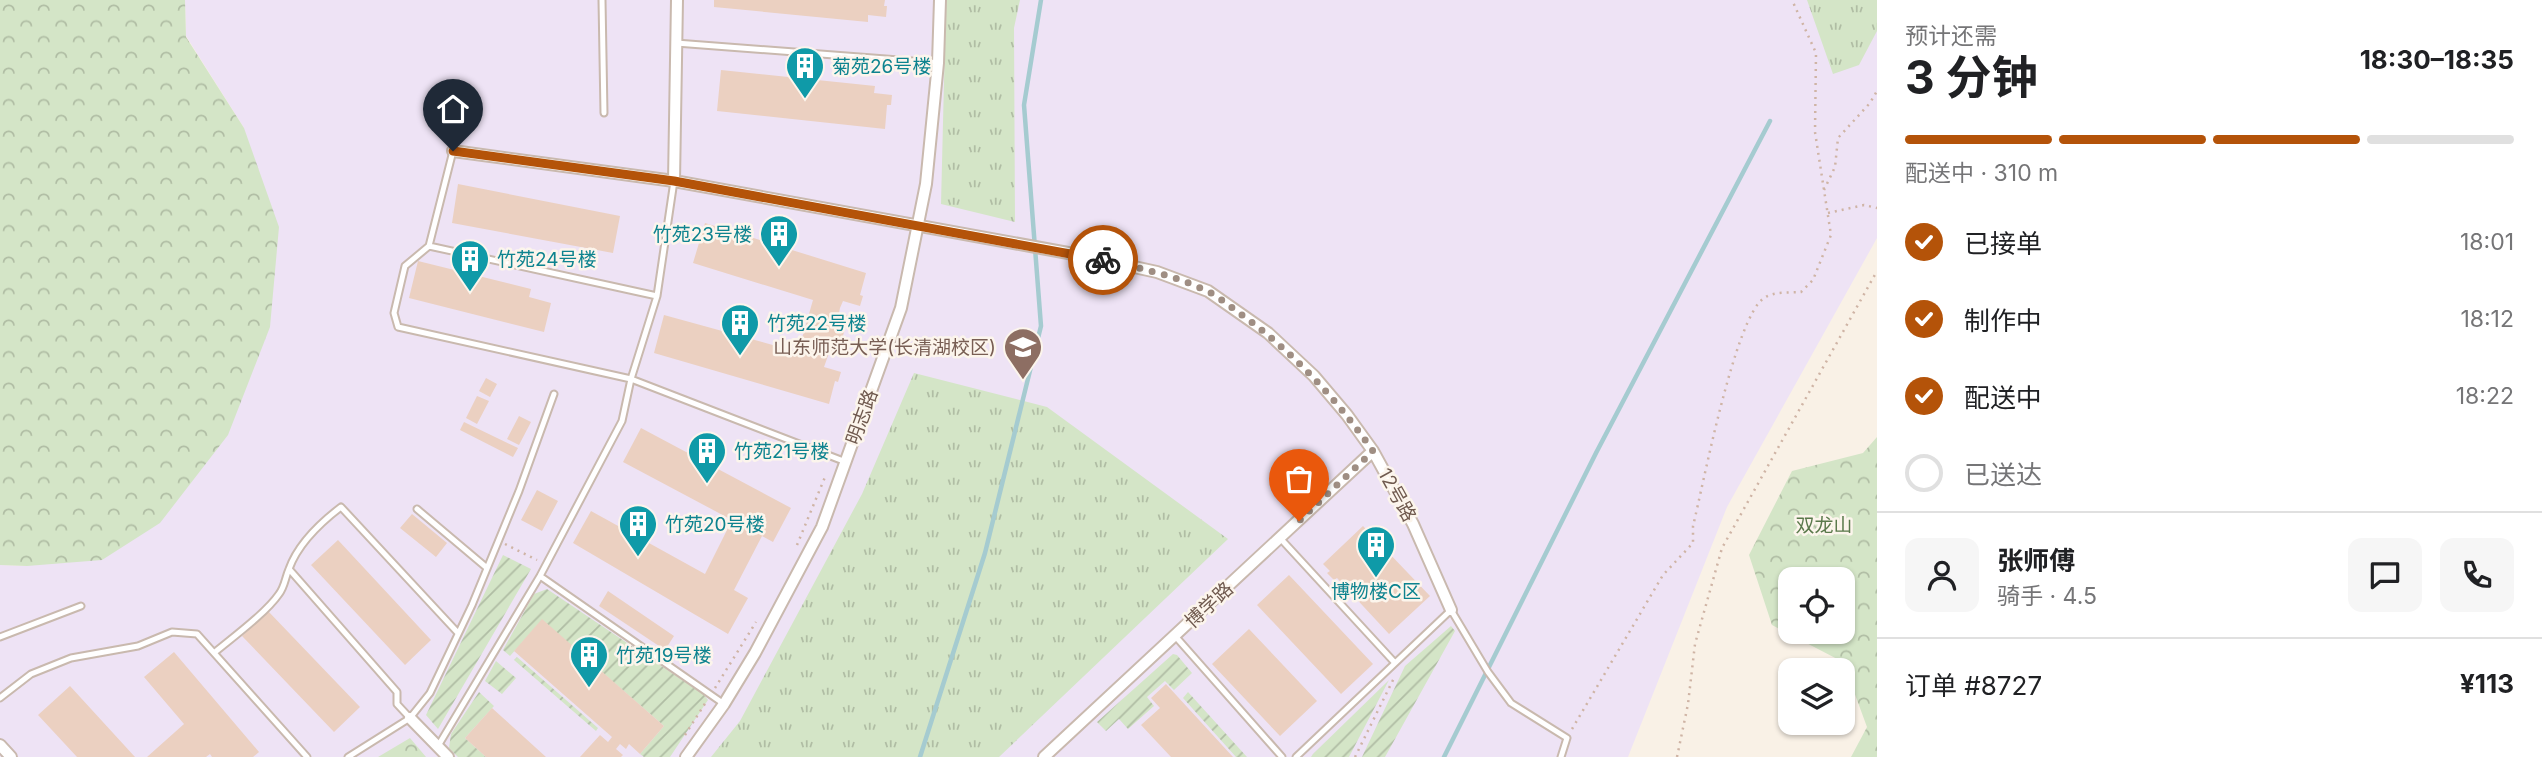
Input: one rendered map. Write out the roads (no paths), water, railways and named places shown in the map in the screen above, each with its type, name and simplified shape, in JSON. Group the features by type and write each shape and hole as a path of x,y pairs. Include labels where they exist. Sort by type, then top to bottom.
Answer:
{"street":[{"path":"674,181 677,0"},
{"name":"明志路","path":"686,757 724,704 755,653 822,527 901,308 926,184 938,63 940,0"},
{"name":"12号路","path":"453,151 674,181 1055,251 1157,272 1208,291 1268,333 1314,376 1348,415 1373,451 1413,524 1451,610"},
{"name":"博学路","path":"1044,757 1373,451"},
{"path":"410,718 448,757"},
{"path":"0,745 10,757"}],"lane":[{"path":"602,0 604,113"},
{"path":"676,43 938,63"},
{"path":"453,151 429,246 405,267 394,313 398,327 631,379 846,462"},
{"path":"438,747 540,576 621,421 657,296 674,181"},
{"path":"429,246 657,296"},
{"path":"348,757 410,718 430,693 519,491 554,394"},
{"path":"214,653 277,598 285,585 289,569 316,528 341,507 458,633"},
{"path":"417,509 487,568"},
{"path":"1280,538 1395,663"},
{"path":"289,569 397,692 397,704 410,718"},
{"path":"540,576 724,704"},
{"path":"0,637 81,606"},
{"path":"1296,757 1451,610 1488,672 1511,703 1567,738 1561,757"},
{"path":"0,698 31,674 61,662 138,646 172,632 197,634 307,757"},
{"path":"1176,636 1282,757"}],"waterway":[{"path":"920,757 985,553 1041,326 1024,105 1041,0"},
{"path":"1444,757 1596,453 1770,121"}],"place":[{"name":"菊苑26号楼","path":"805,100"},
{"name":"竹苑23号楼","path":"779,268"},
{"name":"竹苑24号楼","path":"470,293"},
{"name":"竹苑22号楼","path":"740,357"},
{"name":"山东师范大学(长清湖校区)","path":"1023,381"},
{"name":"竹苑21号楼","path":"707,485"},
{"name":"竹苑20号楼","path":"638,558"},
{"name":"博物楼C区","path":"1376,579"},
{"name":"竹苑19号楼","path":"589,689"}],"park label":[{"name":"双龙山","path":"1824,525"}]}
